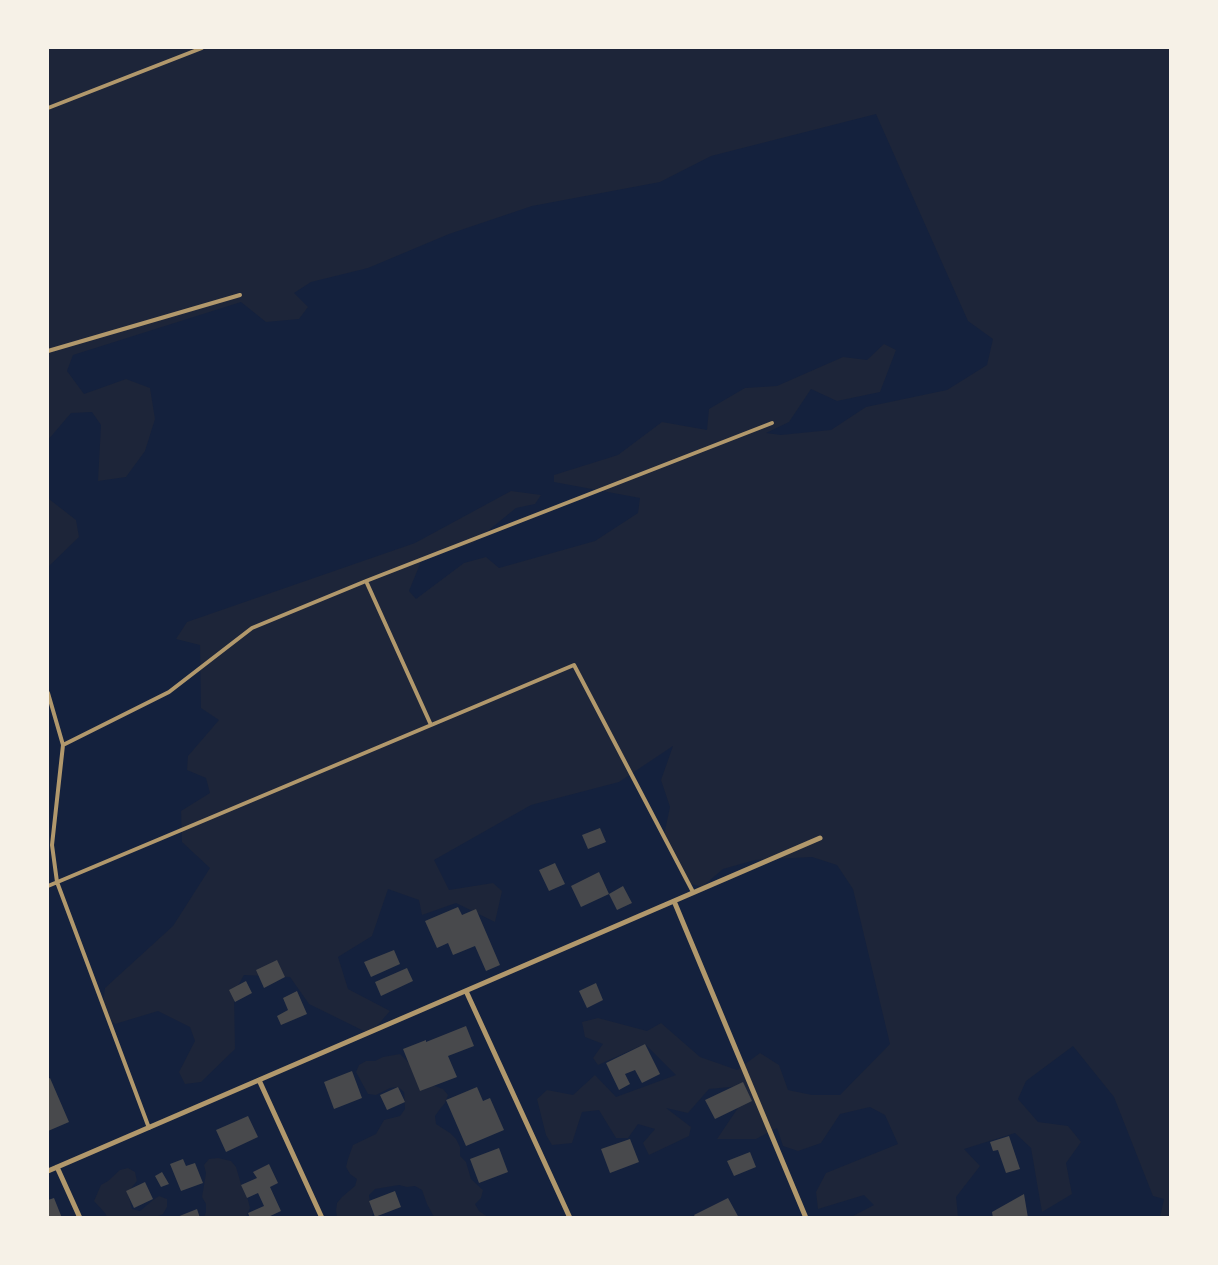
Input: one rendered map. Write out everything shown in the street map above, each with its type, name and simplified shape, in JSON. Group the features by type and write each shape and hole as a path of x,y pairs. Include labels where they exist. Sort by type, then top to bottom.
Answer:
{"street":[{"path":"48,1171 820,838"},
{"path":"674,901 806,1218"},
{"path":"466,991 570,1218"},
{"path":"259,1080 322,1218"},
{"path":"58,1167 80,1218"}],"lane":[{"path":"48,108 202,48"},
{"path":"48,351 240,295"},
{"path":"63,745 169,692 252,628 366,581 772,423"},
{"path":"366,581 431,725"},
{"path":"48,886 574,665 693,892"},
{"path":"48,693 63,745 52,845 57,882 149,1128"}],"shaded area":[{"path":"48,48 1170,48 1170,1217 1160,1217 1164,1199 1153,1196 1114,1097 1073,1046 1026,1081 1018,1099 1038,1122 1068,1126 1081,1142 1066,1163 1072,1194 1042,1212 1031,1148 1015,1133 964,1149 980,1166 956,1197 958,1217 851,1217 874,1205 864,1195 818,1209 816,1192 826,1173 898,1144 885,1115 870,1107 840,1114 821,1143 798,1151 783,1146 777,1128 756,1139 717,1139 746,1096 741,1086 709,1089 688,1113 666,1108 691,1127 689,1136 649,1155 643,1143 655,1129 638,1124 628,1138 616,1138 599,1110 582,1112 572,1143 552,1145 546,1135 537,1099 547,1090 573,1095 595,1075 616,1097 676,1075 645,1044 598,1065 593,1058 603,1044 585,1037 582,1022 598,1018 647,1031 661,1023 700,1057 737,1070 760,1053 779,1065 788,1090 812,1095 840,1095 890,1044 853,889 837,865 812,857 755,860 723,869 702,887 684,882 664,835 670,807 661,780 673,746 619,782 531,805 434,860 449,890 493,883 502,891 495,922 456,903 422,915 419,900 388,889 372,936 338,957 348,989 390,1011 370,1034 309,1004 290,977 244,975 234,993 235,1049 201,1082 185,1084 179,1072 195,1041 190,1027 158,1011 115,1024 102,1011 105,988 173,926 210,868 182,842 181,811 210,793 206,778 187,770 188,756 219,720 201,708 200,645 176,639 187,622 415,543 511,491 541,495 535,504 516,508 473,543 422,559 409,591 416,599 464,563 486,557 499,568 595,541 638,513 640,498 554,482 554,475 618,455 662,422 707,430 709,409 745,388 777,386 843,357 867,360 884,344 896,350 880,392 837,401 811,389 789,422 766,433 781,435 831,430 866,407 947,390 987,365 993,339 968,321 876,114 711,156 660,182 532,206 449,234 368,268 311,282 294,293 308,307 299,319 266,322 241,302 73,355 67,371 84,394 126,379 150,388 155,419 145,451 126,477 98,481 101,425 92,412 71,413 48,440"},
{"path":"48,494 49,499 76,520 79,537 48,567"},
{"path":"400,1054 414,1068 427,1086 443,1089 448,1095 445,1103 435,1116 436,1124 456,1139 460,1147 460,1156 466,1162 471,1179 483,1190 481,1198 475,1204 479,1211 488,1217 434,1217 422,1190 415,1186 399,1185 375,1189 369,1195 373,1213 372,1217 337,1217 337,1203 355,1186 357,1179 350,1174 346,1167 353,1145 376,1134 384,1120 400,1116 405,1109 404,1092 398,1087 390,1088 376,1095 368,1094 356,1072 359,1065 366,1061 375,1061 383,1057"},
{"path":"218,1158 231,1161 236,1167 250,1208 245,1217 204,1217 206,1204 202,1197 206,1173 204,1165 209,1159"},
{"path":"128,1168 135,1172 137,1181 128,1194 132,1209 140,1211 159,1196 167,1199 167,1207 163,1214 154,1218 107,1217 94,1201 101,1185 120,1170"}],"building":[{"path":"600,828 606,842 588,849 582,835"},
{"path":"555,863 565,884 549,891 539,870"},
{"path":"599,872 609,894 581,907 571,886"},
{"path":"623,886 632,903 617,910 609,894"},
{"path":"458,907 462,915 476,909 500,965 486,971 475,946 453,955 448,943 437,948 425,921"},
{"path":"394,950 400,964 371,977 364,962"},
{"path":"277,960 285,977 264,988 256,970"},
{"path":"407,968 413,981 381,996 375,982"},
{"path":"246,981 252,993 235,1002 229,990"},
{"path":"596,983 603,1000 587,1008 579,991"},
{"path":"297,991 307,1014 281,1025 277,1016 288,1010 283,998"},
{"path":"466,1026 474,1046 448,1056 457,1077 420,1091 403,1049"},
{"path":"645,1044 660,1074 642,1083 635,1070 625,1074 630,1084 619,1090 606,1063"},
{"path":"352,1071 362,1098 334,1109 324,1082"},
{"path":"50,1078 69,1122 48,1131 48,1079"},
{"path":"743,1082 752,1101 715,1119 705,1100"},
{"path":"398,1087 405,1102 387,1110 380,1095"},
{"path":"477,1087 483,1101 490,1098 504,1130 466,1146 446,1100"},
{"path":"248,1116 258,1137 226,1152 216,1130"},
{"path":"1009,1136 1020,1169 1006,1173 998,1150 993,1151 990,1142"},
{"path":"630,1139 639,1162 610,1173 601,1149"},
{"path":"499,1148 508,1172 479,1183 470,1159"},
{"path":"750,1152 756,1167 734,1176 727,1161"},
{"path":"183,1159 186,1166 195,1163 203,1183 181,1191 170,1164"},
{"path":"269,1164 278,1183 270,1187 281,1211 266,1218 250,1218 248,1213 264,1206 258,1193 247,1198 241,1185 257,1178 253,1172"},
{"path":"162,1172 169,1184 161,1187 155,1176"},
{"path":"145,1182 153,1199 134,1208 126,1191"},
{"path":"395,1191 401,1207 375,1217 369,1201"},
{"path":"1024,1194 1028,1218 993,1218 992,1212"},
{"path":"54,1198 62,1218 48,1218 48,1200"},
{"path":"728,1198 739,1218 696,1218 694,1215"},
{"path":"197,1209 200,1218 177,1218 177,1217"}]}
